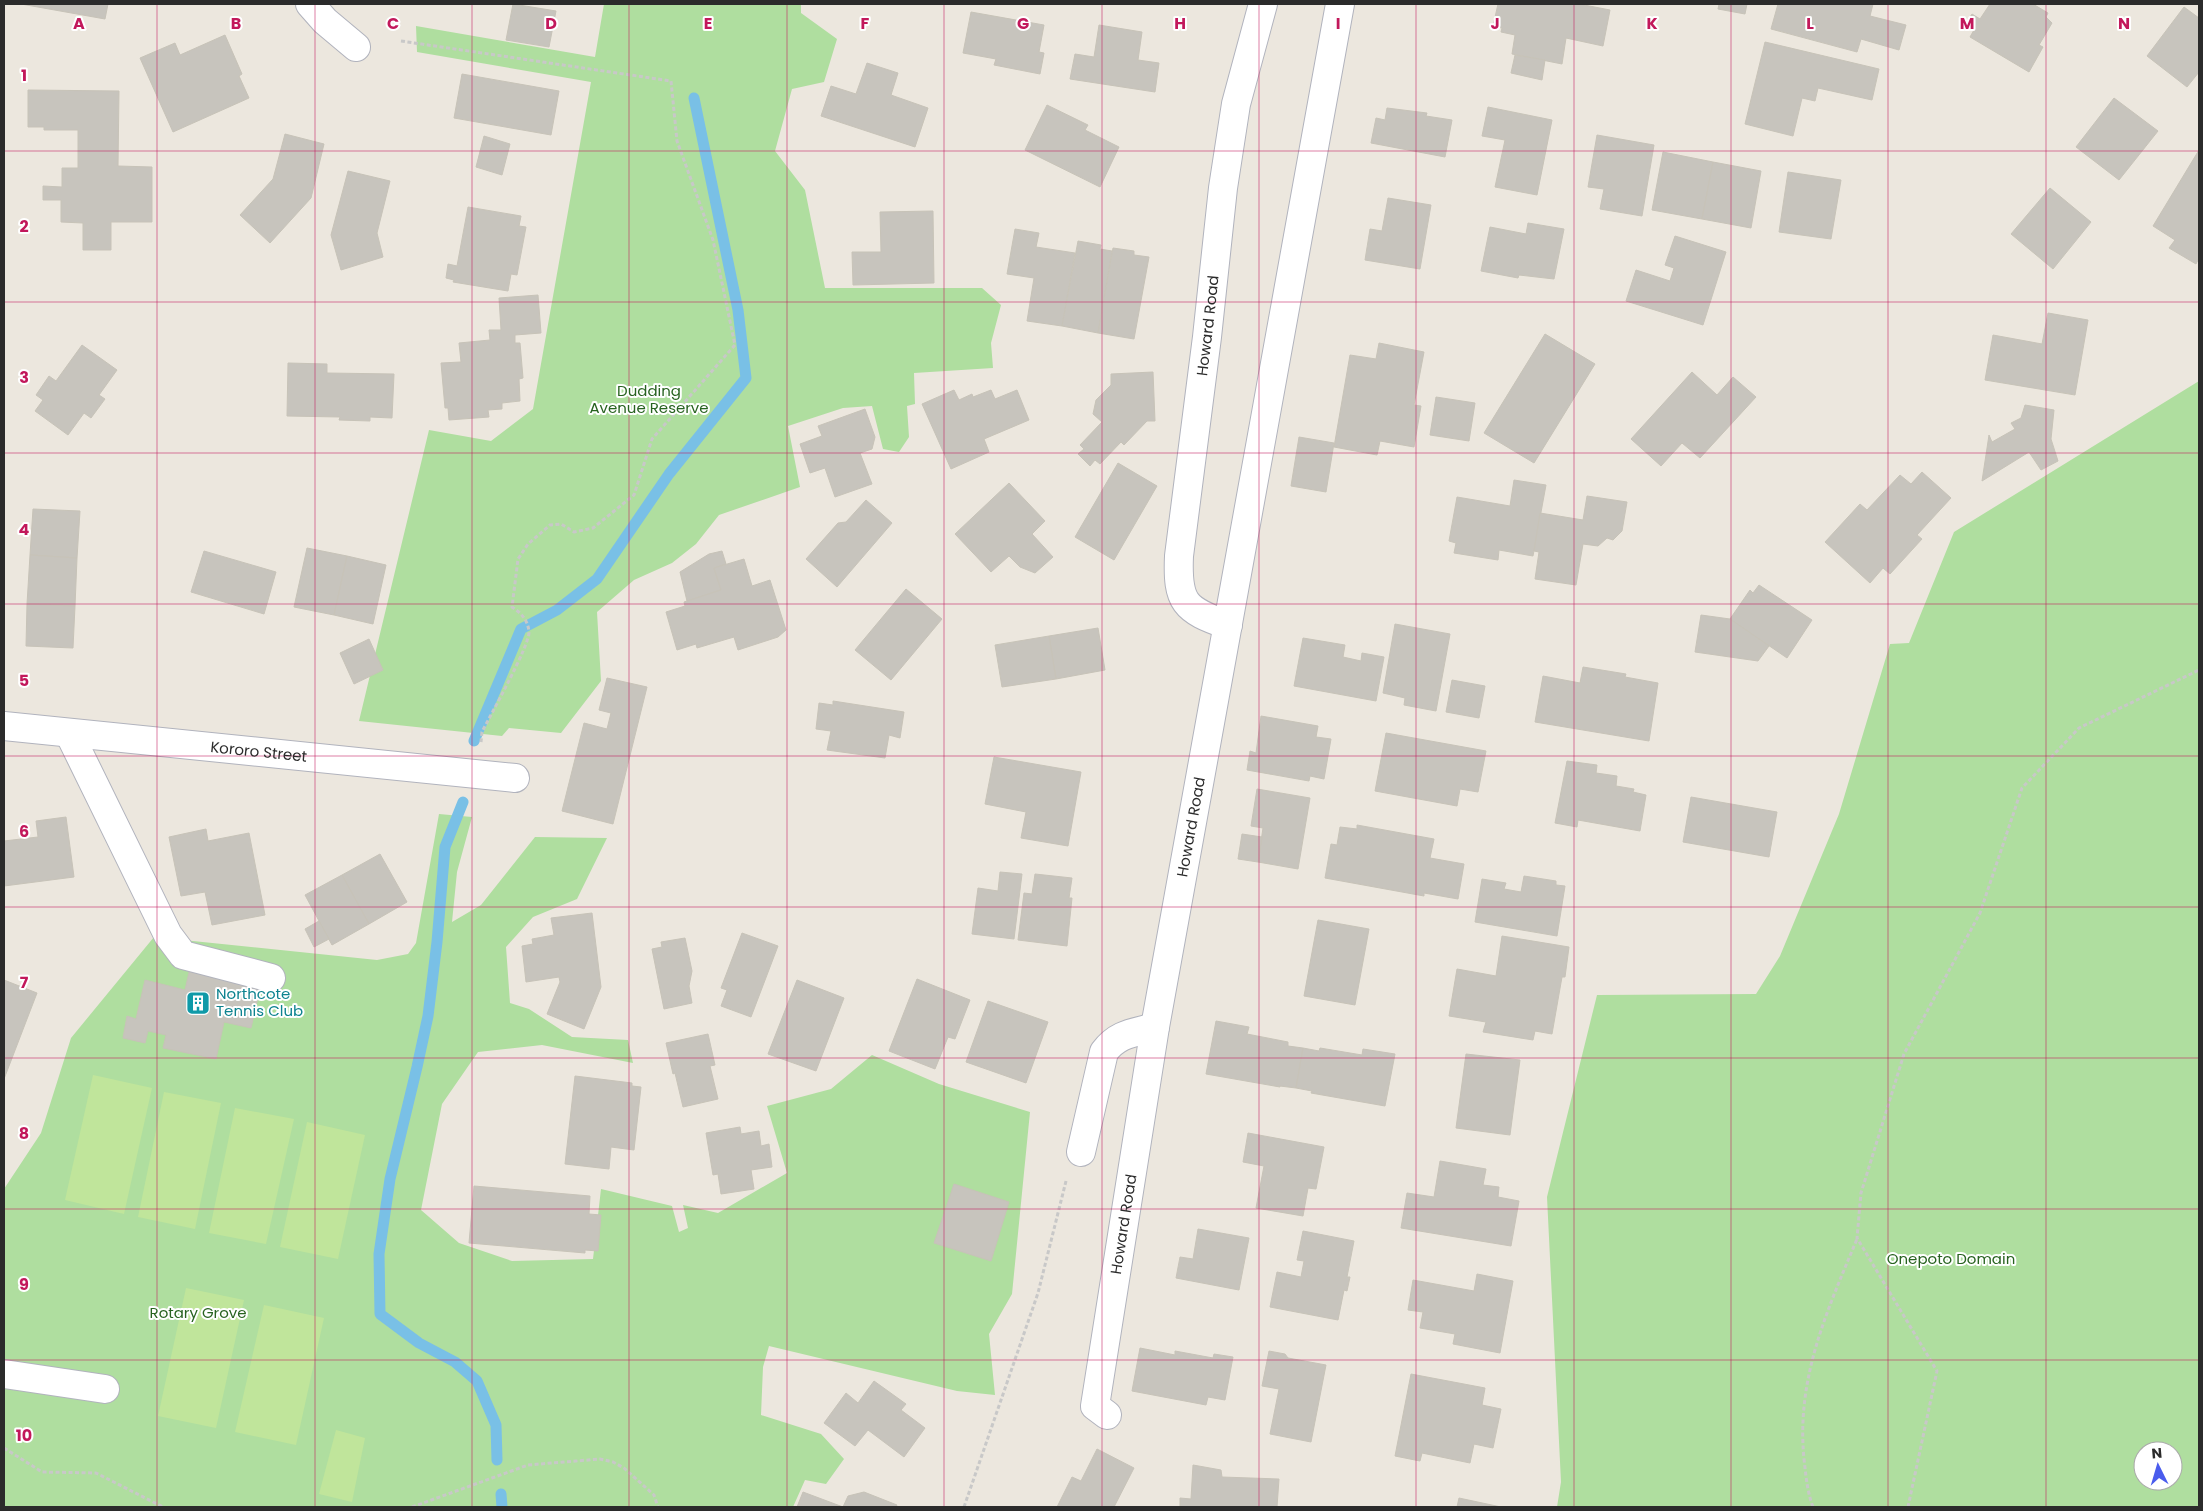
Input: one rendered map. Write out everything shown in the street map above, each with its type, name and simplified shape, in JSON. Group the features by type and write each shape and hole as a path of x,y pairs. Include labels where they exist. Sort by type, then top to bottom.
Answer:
{"street":[{"path":"310,4 324,21 356,47"},
{"name":"Howard Road","path":"1228,625 1209,619 1183,600 1178,574 1179,556 1207,336 1223,188 1236,104 1263,4"},
{"name":"Howard Road","path":"1107,1415 1095,1406 1155,1027 1340,4"},
{"name":"Kororo Street","path":"4,726 515,778"},
{"path":"69,732 168,935 183,955 271,978"},
{"path":"1081,1152 1104,1052 1114,1040 1121,1036 1155,1027"},
{"path":"4,1374 105,1390"}],"path":[{"path":"401,41 671,81 677,141 713,240 735,345 652,439 634,495 592,528 574,532 561,524 550,525 528,544 518,559 512,607 524,615 529,632 523,652 482,732"},
{"path":"1813,1507 1807,1491 1803,1403 1810,1362 1831,1302 1858,1238 1861,1193 1904,1054 1980,913 2022,788 2080,728 2199,670"},
{"path":"964,1507 1038,1293 1067,1178"},
{"path":"1858,1238 1938,1371 1908,1507"},
{"path":"4,1448 42,1472 96,1474 163,1507"},
{"path":"412,1507 528,1466 600,1458 624,1468 654,1495 658,1507"}],"green space":[{"name":"Dudding Avenue Reserve","path":"604,4 801,4 801,13 837,39 824,82 792,89 775,151 805,190 825,288 982,288 1001,305 991,343 993,368 914,373 915,404 907,406 909,437 899,452 883,449 872,406 843,408 788,426 800,487 719,515 696,544 672,563 634,580 597,612 601,681 561,733 509,728 502,736 359,721 429,430 491,441 533,409 591,82 417,52 416,26 595,57"},
{"name":"Onepoto Domain","path":"2199,381 2199,1507 1557,1507 1561,1482 1547,1197 1597,995 1756,994 1780,956 1839,814 1890,644 1909,643 1954,532"},
{"name":"Rotary Grove","path":"439,814 472,817 457,872 452,922 481,905 535,837 607,838 577,899 533,917 506,947 510,1003 529,1009 572,1037 628,1040 633,1063 542,1045 478,1052 442,1104 421,1210 459,1243 512,1261 593,1259 601,1189 672,1206 679,1232 688,1228 683,1205 718,1213 787,1173 767,1106 831,1089 872,1055 939,1084 1030,1112 1012,1294 989,1334 995,1395 957,1391 769,1346 763,1367 761,1415 821,1434 844,1459 826,1484 805,1480 793,1507 4,1507 4,1189 41,1133 71,1038 154,937 377,960 408,954 416,943"},
{"path":"93,1075 152,1088 124,1214 65,1200"},
{"path":"164,1092 221,1103 195,1229 138,1217"},
{"path":"235,1108 294,1119 266,1244 209,1233"},
{"path":"307,1122 365,1135 338,1259 280,1247"},
{"name":"Rotary Grove","path":"186,1288 244,1300 216,1428 158,1416"},
{"path":"264,1305 324,1318 296,1445 235,1432"},
{"path":"336,1430 365,1438 352,1502 319,1494"}],"building":[{"path":"21,4 108,4 105,19"},
{"path":"513,4 556,11 549,47 506,40"},
{"path":"1498,4 1579,4 1610,10 1603,46 1566,38 1562,64 1512,54 1515,35 1501,32 1502,28 1493,26"},
{"path":"1719,4 1747,4 1745,14 1718,9"},
{"path":"1778,4 1873,4 1870,16 1906,25 1899,50 1861,39 1857,52 1771,29"},
{"path":"1990,4 2033,4 2048,13 2046,17 2052,23 2039,45 2043,47 2029,72 1970,37 1974,30 1965,25 1972,14 1980,19"},
{"path":"2184,7 2199,18 2199,72 2187,87 2147,56"},
{"path":"971,12 1044,25 1039,52 1044,53 1040,74 994,65 996,59 963,53"},
{"path":"1099,25 1142,32 1138,60 1159,63 1155,92 1070,79 1075,54 1094,57"},
{"path":"225,35 242,74 239,76 249,98 173,132 140,58 175,43 180,55"},
{"path":"1765,42 1879,69 1872,100 1818,88 1815,101 1802,98 1793,136 1745,124"},
{"path":"1515,55 1545,60 1542,80 1511,73"},
{"path":"867,63 898,73 891,95 928,108 915,147 821,116 831,86 856,94"},
{"path":"462,74 559,91 551,135 454,118"},
{"path":"28,90 119,91 118,166 152,167 152,222 111,222 111,250 83,250 83,223 61,222 61,200 43,200 43,186 62,187 62,168 78,168 78,130 44,130 44,127 28,127"},
{"path":"2114,98 2158,131 2119,180 2076,147"},
{"path":"1047,105 1088,125 1085,130 1119,147 1100,187 1025,150"},
{"path":"1488,107 1552,120 1537,195 1495,187 1505,140 1482,136"},
{"path":"1387,108 1427,113 1426,116 1452,120 1445,157 1371,143 1376,118 1385,120"},
{"path":"285,134 324,144 311,198 270,243 240,215 273,179"},
{"path":"1597,135 1654,145 1642,216 1600,209 1604,189 1588,187"},
{"path":"484,136 510,144 502,175 476,167"},
{"path":"2199,150 2199,258 2196,264 2169,248 2175,240 2153,226"},
{"path":"1663,152 1713,162 1702,219 1652,210"},
{"path":"1713,162 1761,171 1751,228 1702,219"},
{"path":"348,171 390,181 377,233 383,257 341,270 331,235"},
{"path":"1788,172 1841,180 1831,239 1779,232"},
{"path":"2050,188 2091,222 2053,269 2011,234"},
{"path":"1388,198 1431,205 1420,269 1365,260 1370,229 1382,231"},
{"path":"468,207 521,216 519,226 526,227 517,275 511,274 508,291 453,282 454,280 446,278 448,264 457,266"},
{"path":"933,211 934,283 853,285 852,252 881,252 880,212"},
{"path":"1528,223 1564,229 1554,279 1519,275 1518,278 1481,271 1490,227 1526,234"},
{"path":"1015,229 1039,233 1036,247 1075,253 1062,326 1027,321 1034,278 1007,274"},
{"path":"1675,236 1726,252 1703,325 1626,301 1636,270 1670,281 1674,268 1665,265"},
{"path":"1078,241 1101,245 1100,249 1112,251 1098,333 1062,326"},
{"path":"1113,248 1134,251 1134,255 1149,257 1134,339 1098,333"},
{"path":"538,295 541,333 515,335 515,343 520,343 523,378 519,379 520,401 502,403 502,409 488,410 489,417 449,420 448,408 445,408 441,363 461,362 459,343 490,340 489,330 501,330 499,298"},
{"path":"2048,313 2088,320 2075,395 1985,380 1993,335 2042,344"},
{"path":"1545,334 1595,364 1534,463 1484,433"},
{"path":"1379,343 1424,352 1414,405 1421,406 1414,447 1380,441 1377,455 1334,447 1350,355 1376,359"},
{"path":"82,345 117,370 99,395 105,399 91,418 84,413 68,435 35,411 43,400 36,395 49,376 56,381"},
{"path":"288,363 327,364 327,373 394,374 392,418 370,417 370,421 339,420 340,417 287,416"},
{"path":"1153,372 1155,421 1147,421 1124,445 1121,442 1100,464 1095,460 1090,466 1078,454 1084,449 1080,445 1102,422 1093,414 1096,400 1111,385 1111,374"},
{"path":"1692,372 1717,395 1733,377 1756,397 1700,458 1682,443 1661,466 1631,439"},
{"path":"954,390 959,400 972,394 973,397 991,390 995,399 1017,390 1029,420 984,439 989,452 951,469 922,404"},
{"path":"1436,397 1475,403 1469,441 1430,435"},
{"path":"2025,405 2054,410 2051,439 2058,461 2041,470 2029,452 1982,481 1989,435 1992,442 2015,429 2011,423 2021,418"},
{"path":"865,409 875,437 872,449 860,453 872,484 835,497 825,468 810,473 800,444 822,436 818,426"},
{"path":"1299,437 1334,443 1326,492 1291,486"},
{"path":"1118,463 1157,486 1114,560 1075,537"},
{"path":"1922,472 1951,498 1917,535 1922,539 1890,574 1883,568 1870,583 1825,542 1860,504 1867,510 1900,475 1911,484"},
{"path":"1514,480 1546,485 1533,556 1499,550 1498,560 1454,553 1456,543 1449,541 1457,497 1510,506"},
{"path":"1009,483 1045,521 1032,534 1053,557 1035,573 1020,567 1009,556 991,572 955,534"},
{"path":"1587,496 1627,502 1622,531 1613,540 1607,538 1598,546 1583,544 1576,585 1535,579 1539,552 1534,551 1540,513 1583,520"},
{"path":"866,500 892,523 837,587 806,559 838,523 846,522"},
{"path":"33,509 80,511 77,558 30,555"},
{"path":"307,548 347,556 334,615 294,607"},
{"path":"204,551 276,572 264,614 191,592"},
{"path":"722,551 726,564 714,568 721,590 687,601 680,572 709,554"},
{"path":"30,555 77,558 75,606 27,604"},
{"path":"347,556 386,565 373,624 334,615"},
{"path":"744,559 752,586 770,580 786,630 778,637 738,650 734,637 697,648 696,644 677,650 666,612 685,606 684,602 721,590 714,568"},
{"path":"1759,585 1812,620 1787,658 1730,619 1750,590 1753,593"},
{"path":"906,589 942,619 891,680 855,650"},
{"path":"27,604 75,606 73,648 26,646"},
{"path":"1701,615 1730,619 1769,646 1758,661 1695,652"},
{"path":"1395,624 1450,634 1436,711 1404,705 1405,698 1383,693"},
{"path":"1098,628 1105,670 1056,679 1049,636"},
{"path":"1049,636 1056,679 1002,687 995,645"},
{"path":"1303,638 1345,645 1343,657 1361,661 1362,653 1384,657 1376,701 1294,686"},
{"path":"369,639 383,670 354,684 340,653"},
{"path":"1583,667 1626,674 1625,677 1658,683 1649,741 1535,722 1543,676 1580,683"},
{"path":"607,678 647,687 613,824 562,811 584,723 607,729 611,713 599,710"},
{"path":"1452,680 1485,686 1479,718 1446,712"},
{"path":"833,701 904,712 900,738 889,735 885,758 827,750 831,731 816,729 819,703 833,705"},
{"path":"1261,716 1318,726 1316,737 1331,739 1324,779 1310,776 1309,781 1247,770 1250,751 1256,753"},
{"path":"1386,733 1486,751 1478,792 1460,789 1457,806 1375,791"},
{"path":"994,757 1081,772 1068,846 1021,838 1026,812 985,804"},
{"path":"1567,761 1597,765 1596,773 1617,776 1616,786 1634,789 1633,792 1646,795 1640,831 1578,820 1577,827 1555,823"},
{"path":"1257,789 1310,798 1298,869 1258,862 1263,828 1251,826"},
{"path":"1691,797 1777,812 1769,857 1683,842"},
{"path":"66,817 74,877 4,886 4,841 38,837 36,821"},
{"path":"1357,825 1434,839 1430,858 1464,864 1458,899 1424,893 1424,896 1325,878 1331,844 1337,845 1340,827 1357,829"},
{"path":"206,829 208,841 249,833 265,915 212,925 205,892 181,896 169,837"},
{"path":"1242,834 1262,837 1258,862 1238,859"},
{"path":"380,854 407,902 369,924 342,875"},
{"path":"1000,872 1022,874 1014,939 972,934 978,888 998,891"},
{"path":"1035,874 1072,878 1069,898 1072,898 1067,946 1018,940 1024,893 1032,894"},
{"path":"342,875 369,924 332,945 305,895"},
{"path":"1524,876 1556,881 1556,885 1565,886 1557,936 1475,922 1482,879 1506,883 1504,889 1521,892"},
{"path":"592,913 601,987 584,1029 547,1014 560,982 559,977 526,982 522,946 533,944 532,939 554,935 551,918"},
{"path":"1318,920 1369,929 1355,1005 1304,996"},
{"path":"319,921 329,939 314,947 305,929"},
{"path":"742,933 778,946 751,1017 721,1006 727,990 721,988"},
{"path":"1502,936 1569,947 1565,977 1562,977 1552,1034 1535,1031 1533,1040 1483,1032 1486,1022 1449,1016 1457,969 1496,976"},
{"path":"685,938 692,971 689,986 692,1003 664,1009 652,949 662,947 661,942"},
{"name":"Northcote Tennis Club","path":"190,968 261,985 251,1028 224,1022 216,1059 163,1048 166,1035 148,1031 145,1043 123,1038 127,1016 136,1019 145,980 185,990"},
{"path":"917,979 970,1000 955,1039 948,1037 935,1069 889,1051"},
{"path":"4,980 37,993 4,1079"},
{"path":"797,980 844,998 816,1071 768,1054"},
{"path":"988,1001 1048,1022 1026,1083 966,1062"},
{"path":"1216,1021 1249,1027 1247,1034 1288,1042 1288,1046 1303,1048 1296,1088 1206,1074"},
{"path":"708,1034 715,1065 710,1066 718,1099 683,1107 666,1043"},
{"path":"1303,1048 1319,1051 1320,1048 1362,1055 1363,1049 1395,1054 1385,1106 1311,1093 1312,1091 1296,1088"},
{"path":"1466,1054 1520,1060 1510,1135 1456,1128"},
{"path":"575,1076 632,1083 632,1086 641,1087 634,1150 611,1147 609,1169 565,1164"},
{"path":"740,1127 741,1134 759,1131 761,1146 769,1144 772,1167 751,1170 754,1189 721,1194 718,1174 713,1175 706,1133"},
{"path":"1248,1133 1324,1147 1316,1189 1308,1188 1303,1216 1256,1208 1264,1166 1243,1162"},
{"path":"1440,1161 1486,1169 1483,1185 1499,1187 1498,1197 1519,1201 1511,1246 1401,1228 1407,1193 1434,1197"},
{"path":"954,1184 1009,1202 991,1261 934,1243"},
{"path":"474,1186 590,1196 589,1214 601,1215 598,1251 585,1250 585,1253 469,1243"},
{"path":"1198,1229 1249,1238 1239,1290 1176,1278 1180,1257 1193,1259"},
{"path":"1303,1231 1354,1241 1347,1277 1350,1277 1347,1291 1344,1290 1338,1320 1270,1307 1277,1272 1301,1277 1304,1261 1297,1260"},
{"path":"1477,1274 1513,1281 1500,1353 1453,1344 1455,1334 1420,1328 1423,1312 1408,1310 1413,1280 1474,1291"},
{"path":"1140,1348 1175,1355 1175,1351 1213,1358 1214,1354 1233,1357 1225,1400 1208,1397 1206,1405 1132,1391"},
{"path":"1269,1351 1285,1354 1288,1358 1326,1365 1311,1442 1270,1434 1279,1389 1262,1386"},
{"path":"1411,1374 1485,1388 1482,1405 1501,1409 1493,1448 1474,1444 1470,1463 1422,1453 1420,1461 1395,1456"},
{"path":"874,1381 906,1404 901,1410 925,1428 904,1457 868,1430 855,1446 824,1423 846,1393 858,1403"},
{"path":"1097,1449 1134,1468 1114,1507 1057,1507 1072,1477 1081,1481"},
{"path":"1193,1465 1221,1470 1222,1477 1279,1479 1277,1507 1180,1507 1180,1498 1191,1499"},
{"path":"803,1492 843,1507 797,1507"},
{"path":"864,1492 897,1505 896,1507 843,1507 848,1496"},
{"path":"1459,1498 1501,1507 1457,1507"}],"waterway":[{"path":"474,741 521,629 557,610 597,579 669,474 746,378 738,310 694,98"},
{"path":"463,802 445,847 437,942 428,1016 390,1179 379,1254 380,1314 419,1343 455,1362 477,1381 496,1425 497,1460"},
{"path":"501,1494 502,1507"}],"place":[{"name":"Northcote Tennis Club","path":"198,1003"}]}
